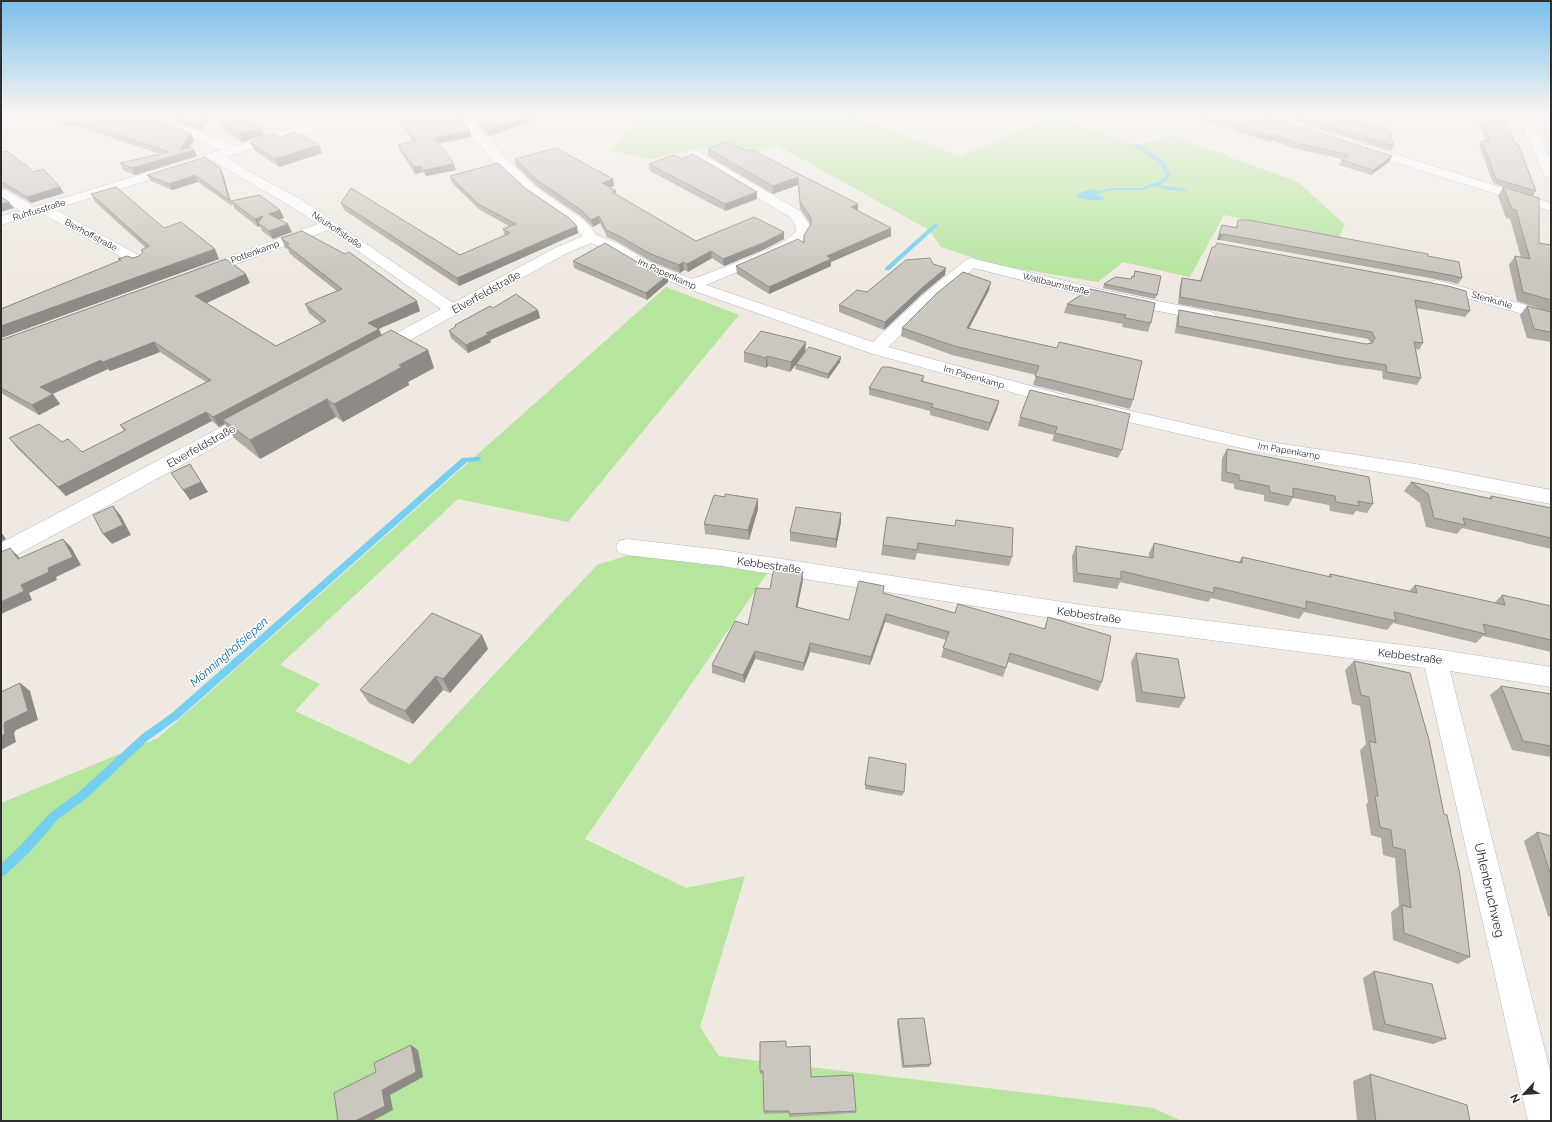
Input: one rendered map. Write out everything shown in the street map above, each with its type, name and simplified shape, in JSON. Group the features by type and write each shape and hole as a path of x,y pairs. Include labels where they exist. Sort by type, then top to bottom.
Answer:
{"street":[{"name":"Ruhfusstraße","path":"1,222 182,166"},
{"name":"Neuhoffstraße","path":"232,166 296,203 330,225 453,310"},
{"name":"Im Papenkamp","path":"507,166 532,191 576,221 586,230 591,238 612,246 646,266 692,285 876,349 1002,385 1263,447 1416,471 1551,497"},
{"path":"692,285 780,249 795,241 803,231 803,226 795,214 715,166"},
{"path":"1422,166 1551,207"},
{"name":"Bierhoffstraße","path":"1,193 139,261"},
{"name":"Pottenkamp","path":"188,277 330,225"},
{"name":"Elverfeldstraße","path":"365,357 560,252 591,238"},
{"name":"Wallbaumstraße","path":"876,349 929,298 971,264 1098,294 1222,319"},
{"name":"Stenkuhle","path":"1423,283 1446,287 1551,318"},
{"name":"Elverfeldstraße","path":"1,553 71,517 272,408"},
{"name":"Kebbestraße","path":"628,547 722,558 835,574 1089,615 1435,659 1551,677"},
{"name":"Uhlenbruchweg","path":"1435,659 1545,1121"}],"green space":[{"path":"815,166 1255,166 1298,182 1345,225 1338,239 1224,215 1190,277 1123,262 1098,282 991,264 941,247 929,230"},
{"path":"666,287 739,315 568,522 458,499 280,665 320,684 295,711 410,764 597,565 632,554 768,572 585,839 686,888 745,876 700,1027 719,1056 1153,1108 1182,1121 1,1121 1,803 158,738"}],"water":[{"path":"1091,189 1100,192 1096,194 1104,198 1103,200 1089,200 1077,197 1077,194"}],"building":[{"path":"1,166 27,166 33,172 43,169 60,187 27,197 1,182"},
{"path":"175,166 218,166 220,168 229,200 195,175 169,184 147,175"},
{"path":"421,166 442,166 424,170"},
{"path":"486,166 502,166 525,188 569,218 577,226 457,278 341,203 351,188 460,255 510,233 503,229 516,224 478,204 450,176"},
{"path":"523,166 590,166 613,179 602,183 616,191 612,192 696,241 754,217 784,232 765,242 723,259 711,251 687,264 683,262 679,265 651,254 606,230 599,216 591,220 581,210 537,180"},
{"path":"653,166 714,166 757,192 725,204"},
{"path":"738,166 784,166 858,204 851,207 891,228 827,256 831,259 769,287 736,266 798,239 804,243 804,235 811,224 811,218 800,202 798,177 773,186"},
{"path":"1362,166 1378,166 1373,170"},
{"path":"1491,166 1527,166 1536,191 1496,179"},
{"path":"116,187 164,228 181,222 215,249 1,326 1,309 121,260 118,259 127,256 133,258 139,256 143,252 141,250 149,246 91,194"},
{"path":"1503,187 1539,198 1539,243 1551,245 1551,300 1523,292 1515,256 1530,259 1516,210 1512,209"},
{"path":"259,195 280,210 269,214 288,224 269,231 258,223 263,216 255,219 231,201"},
{"path":"1,197 9,202 1,204"},
{"path":"1238,220 1248,220 1428,254 1428,256 1459,262 1462,278 1223,234 1219,235 1222,225 1237,228"},
{"path":"302,231 345,254 349,252 417,301 368,323 379,329 213,417 206,412 58,487 9,438 39,424 62,442 68,439 82,452 126,430 120,425 211,380 154,342 103,362 101,360 40,387 53,394 32,405 1,388 1,340 226,259 246,274 195,296 276,346 326,321 305,304 342,289 286,245 289,244 281,238"},
{"path":"605,243 639,263 668,275 646,293 573,261"},
{"path":"1217,243 1448,286 1466,291 1470,311 1415,300 1423,343 1414,342 1421,378 1387,372 1386,365 1178,326 1179,310 1366,344 1372,343 1375,338 1372,332 1180,297 1182,278 1201,281 1212,247 1215,247"},
{"path":"930,258 933,264 946,268 885,322 839,305 857,290 867,292 906,260"},
{"path":"1135,271 1161,276 1157,295 1104,284 1115,277 1131,279 1132,276 1134,277"},
{"path":"963,272 991,282 967,328 1057,348 1059,342 1142,361 1133,400 1035,376 1039,366 954,346 902,328 937,293"},
{"path":"1090,289 1155,303 1151,323 1125,318 1126,315 1067,304"},
{"path":"516,294 538,310 486,333 489,334 466,345 449,331 456,326 455,325 490,306 493,308"},
{"path":"1527,306 1551,312 1551,332 1534,329"},
{"path":"391,330 428,350 399,365 402,367 334,404 327,399 250,440 223,420"},
{"path":"761,331 806,342 791,362 767,356 766,358 744,352"},
{"path":"809,347 841,357 828,374 796,364"},
{"path":"882,367 889,367 924,376 921,381 999,401 990,423 931,407 933,404 869,388"},
{"path":"1030,390 1130,414 1122,450 1055,433 1057,427 1020,417"},
{"path":"1227,449 1369,477 1373,504 1358,501 1359,506 1336,502 1335,496 1293,488 1293,497 1270,492 1269,486 1239,480 1239,475 1226,472"},
{"path":"190,464 201,482 183,490 171,473"},
{"path":"1411,482 1492,499 1491,496 1551,508 1551,538 1463,518 1465,525 1434,518 1428,494"},
{"path":"725,494 758,499 748,530 704,524 714,495 725,497"},
{"path":"113,506 123,525 103,534 93,515"},
{"path":"796,507 841,513 836,539 790,532"},
{"path":"887,517 955,526 956,520 1013,528 1012,557 918,543 917,550 883,545"},
{"path":"63,539 73,557 48,568 49,572 21,585 24,591 1,602 1,552 10,548 18,559"},
{"path":"1154,543 1242,563 1242,557 1331,577 1330,574 1417,593 1415,585 1505,605 1502,595 1551,606 1551,640 1483,624 1486,634 1394,612 1396,621 1306,601 1306,609 1214,587 1214,593 1121,571 1121,579 1077,573 1076,546 1153,558"},
{"path":"774,567 803,572 796,607 849,620 859,581 884,586 883,593 955,613 958,604 1045,629 1048,617 1111,636 1102,682 1010,653 1006,668 943,648 949,632 886,614 871,657 810,643 804,663 755,651 743,675 712,665 735,621 748,625 756,588 770,589"},
{"path":"432,613 482,635 443,679 436,676 405,711 360,690"},
{"path":"1136,653 1178,659 1185,698 1142,692"},
{"path":"1354,661 1410,673 1429,740 1444,814 1447,815 1460,875 1470,957 1404,933 1402,905 1411,908 1405,850 1393,847 1391,830 1380,827 1375,796 1378,796 1369,741 1376,743 1369,697 1361,695"},
{"path":"20,683 28,711 5,722 5,734 1,736 1,692"},
{"path":"1501,686 1551,694 1551,746 1523,741"},
{"path":"869,757 906,764 904,792 865,785"},
{"path":"1537,832 1551,836 1551,876"},
{"path":"1374,971 1432,984 1446,1039 1385,1024"},
{"path":"924,1018 931,1064 904,1066 898,1019"},
{"path":"786,1041 786,1047 810,1046 811,1077 853,1075 856,1111 789,1114 789,1111 764,1111 763,1071 760,1071 760,1042"},
{"path":"411,1045 416,1072 382,1090 385,1106 355,1121 338,1121 334,1093 376,1072 374,1063"},
{"path":"1370,1074 1467,1105 1470,1121 1376,1121"}],"waterway":[{"name":"Mönninghofsiepen","path":"1100,192 1114,189 1144,189 1151,185 1160,183 1169,176 1164,166"},
{"path":"1155,185 1168,189 1185,190"},
{"name":"Mönninghofsiepen","path":"887,269 936,225"},
{"name":"Mönninghofsiepen","path":"1,871 25,849 54,816 83,795 144,738 175,716 465,460 477,459"}]}
